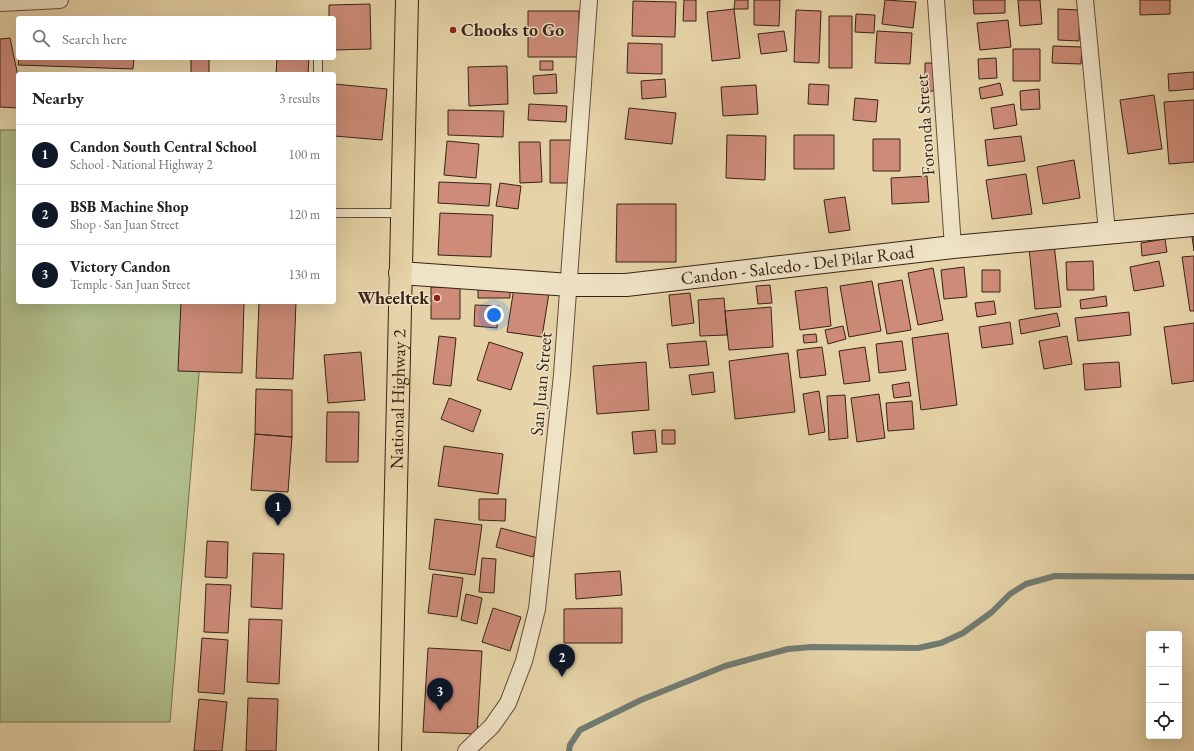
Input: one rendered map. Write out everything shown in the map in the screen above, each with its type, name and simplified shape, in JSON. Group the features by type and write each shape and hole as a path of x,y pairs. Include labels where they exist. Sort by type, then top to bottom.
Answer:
{"main road":[{"name":"National Highway 2","path":"390,751 407,0"},
{"name":"Candon - Salcedo - Del Pilar Road","path":"400,273 570,285 633,285 953,247 1194,225"}],"street":[{"path":"0,3 60,0"},
{"name":"San Juan Street","path":"466,751 492,726 508,703 524,661 537,609 559,406 570,285 589,0"},
{"name":"Foronda Street","path":"936,0 953,247"},
{"path":"1085,0 1107,232"}],"lane":[{"path":"318,60 318,72"},
{"path":"336,213 402,213"}],"green space":[{"path":"0,130 16,130 16,304 205,304 170,722 0,722"}],"building":[{"path":"684,0 696,0 696,21 683,21"},
{"path":"735,0 748,0 748,9 734,9"},
{"path":"754,0 780,0 779,26 754,25"},
{"path":"885,0 916,2 913,28 882,24"},
{"path":"973,0 1005,0 1005,13 974,14"},
{"path":"1018,0 1040,0 1042,24 1020,26"},
{"path":"1140,0 1170,0 1170,14 1140,15"},
{"path":"633,1 676,2 675,37 632,36"},
{"path":"370,4 371,49 336,50 336,16 329,16 329,5"},
{"path":"734,9 740,58 712,61 707,12"},
{"path":"1058,9 1080,10 1079,41 1058,40"},
{"path":"796,10 821,11 819,63 794,62"},
{"path":"528,11 579,11 579,57 528,57"},
{"path":"856,14 875,15 874,33 855,32"},
{"path":"829,16 852,16 852,68 829,68"},
{"path":"1008,20 1011,47 980,50 977,23"},
{"path":"784,31 787,51 761,54 758,34"},
{"path":"877,31 912,33 910,64 875,63"},
{"path":"10,38 17,72 16,108 0,107 0,39"},
{"path":"628,43 662,44 662,74 627,73"},
{"path":"1053,46 1082,47 1081,64 1052,63"},
{"path":"1013,49 1040,49 1040,81 1013,81"},
{"path":"996,58 997,78 979,79 978,59"},
{"path":"19,60 134,60 133,69 18,65"},
{"path":"191,60 209,60 209,72 191,72"},
{"path":"277,60 309,60 308,72 276,72"},
{"path":"540,61 553,61 553,70 540,70"},
{"path":"925,63 939,63 939,91 925,91"},
{"path":"507,66 508,104 469,106 468,67"},
{"path":"1194,72 1194,89 1169,91 1168,74"},
{"path":"556,74 557,93 534,94 533,76"},
{"path":"665,79 666,97 642,99 641,81"},
{"path":"1000,83 1003,95 981,99 979,88"},
{"path":"336,84 387,89 382,140 336,136"},
{"path":"809,84 829,85 828,105 808,104"},
{"path":"756,85 758,114 723,116 721,87"},
{"path":"1039,89 1040,109 1021,110 1020,91"},
{"path":"1154,95 1162,149 1128,154 1120,100"},
{"path":"855,98 878,100 876,122 853,120"},
{"path":"1194,100 1194,162 1169,164 1164,102"},
{"path":"529,104 567,106 566,122 528,120"},
{"path":"1014,104 1017,125 994,129 991,108"},
{"path":"629,108 676,113 672,144 625,139"},
{"path":"448,110 504,111 503,137 448,135"},
{"path":"727,135 766,136 765,180 726,178"},
{"path":"794,135 834,135 834,169 794,169"},
{"path":"1021,136 1025,161 988,166 985,140"},
{"path":"873,139 900,139 900,171 873,171"},
{"path":"550,140 576,140 575,183 550,183"},
{"path":"447,141 479,144 476,178 444,175"},
{"path":"519,142 540,142 542,182 520,183"},
{"path":"1074,160 1080,198 1043,204 1037,167"},
{"path":"1026,174 1032,214 992,219 986,180"},
{"path":"927,176 929,202 892,204 891,178"},
{"path":"439,182 491,184 489,206 438,203"},
{"path":"500,183 521,186 518,209 496,206"},
{"path":"845,197 850,230 829,233 824,200"},
{"path":"617,204 676,204 676,262 616,262"},
{"path":"440,213 493,215 491,257 438,255"},
{"path":"1191,229 1194,229 1194,251"},
{"path":"1165,239 1167,252 1142,256 1141,243"},
{"path":"1054,244 1061,307 1035,309 1029,247"},
{"path":"1194,256 1194,311 1190,311 1182,257"},
{"path":"1093,261 1094,290 1067,290 1066,262"},
{"path":"1159,261 1164,286 1134,291 1130,267"},
{"path":"964,267 967,297 944,299 941,270"},
{"path":"933,268 943,320 918,325 908,273"},
{"path":"982,270 1000,270 1000,292 982,292"},
{"path":"902,280 911,330 887,334 878,284"},
{"path":"478,281 510,281 510,298 478,298"},
{"path":"872,281 881,331 849,337 840,286"},
{"path":"770,285 772,303 758,304 756,286"},
{"path":"431,287 460,287 460,319 431,319"},
{"path":"827,287 831,326 800,330 795,291"},
{"path":"514,288 549,293 542,337 507,332"},
{"path":"690,293 694,323 672,326 669,295"},
{"path":"1106,296 1107,306 1081,309 1080,300"},
{"path":"724,298 727,335 700,336 698,300"},
{"path":"994,301 996,314 977,317 975,303"},
{"path":"181,304 244,304 242,373 178,371"},
{"path":"259,304 296,304 293,379 256,378"},
{"path":"475,305 499,306 497,328 474,326"},
{"path":"771,307 773,347 729,350 725,311"},
{"path":"1129,312 1131,335 1078,341 1075,318"},
{"path":"1057,313 1060,326 1021,334 1019,320"},
{"path":"1010,322 1013,344 982,348 979,327"},
{"path":"1194,323 1194,381 1172,384 1164,327"},
{"path":"843,326 846,339 828,344 825,330"},
{"path":"948,333 957,405 921,410 912,338"},
{"path":"816,334 817,342 804,343 803,335"},
{"path":"439,336 456,338 451,386 433,384"},
{"path":"1067,336 1072,364 1044,369 1039,341"},
{"path":"706,341 709,365 670,368 667,344"},
{"path":"902,341 906,370 879,373 876,344"},
{"path":"489,342 523,353 511,390 477,380"},
{"path":"822,347 826,375 800,378 797,350"},
{"path":"865,347 870,381 844,384 839,351"},
{"path":"361,352 365,400 328,403 324,355"},
{"path":"788,353 795,412 735,419 729,361"},
{"path":"646,362 649,410 597,414 593,366"},
{"path":"1119,362 1121,387 1085,390 1083,364"},
{"path":"713,372 715,392 692,395 689,375"},
{"path":"909,382 911,396 894,398 892,385"},
{"path":"256,389 292,390 292,437 255,434"},
{"path":"819,391 825,432 809,435 803,394"},
{"path":"879,394 885,438 857,442 851,398"},
{"path":"845,395 848,438 829,440 827,396"},
{"path":"449,398 481,410 473,432 441,419"},
{"path":"912,401 914,429 888,431 886,403"},
{"path":"327,412 359,412 358,462 326,462"},
{"path":"655,430 657,452 634,454 632,432"},
{"path":"662,430 675,430 675,444 662,444"},
{"path":"255,434 292,437 288,492 251,490"},
{"path":"444,446 503,454 498,494 438,486"},
{"path":"479,499 506,499 505,521 479,520"},
{"path":"435,519 482,525 475,575 429,569"},
{"path":"501,528 538,538 533,557 496,547"},
{"path":"207,541 228,542 227,578 205,577"},
{"path":"253,553 284,554 282,609 251,607"},
{"path":"482,558 496,559 494,593 479,592"},
{"path":"620,571 622,595 576,599 575,574"},
{"path":"433,574 463,578 457,617 428,613"},
{"path":"206,584 231,585 228,633 204,632"},
{"path":"466,594 482,598 477,624 461,620"},
{"path":"493,608 521,617 510,651 482,642"},
{"path":"622,608 622,643 564,643 564,609"},
{"path":"249,619 282,620 279,684 247,682"},
{"path":"202,638 228,640 224,694 198,692"},
{"path":"428,648 482,651 477,734 423,732"},
{"path":"248,698 278,699 276,751 246,751"},
{"path":"199,699 227,702 222,751 194,751"}],"waterway":[{"path":"569,751 570,745 580,730 641,700 725,666 788,649 812,647 918,648 941,643 963,633 992,612 1010,594 1026,584 1055,576 1194,577"}],"place":[{"name":"Chooks to Go","path":"453,30"},
{"name":"Wheeltek","path":"437,298"},
{"name":"Candon South Central School","path":"278,526"},
{"name":"BSB Machine Shop","path":"562,677"},
{"name":"Victory Candon","path":"440,711"}]}
